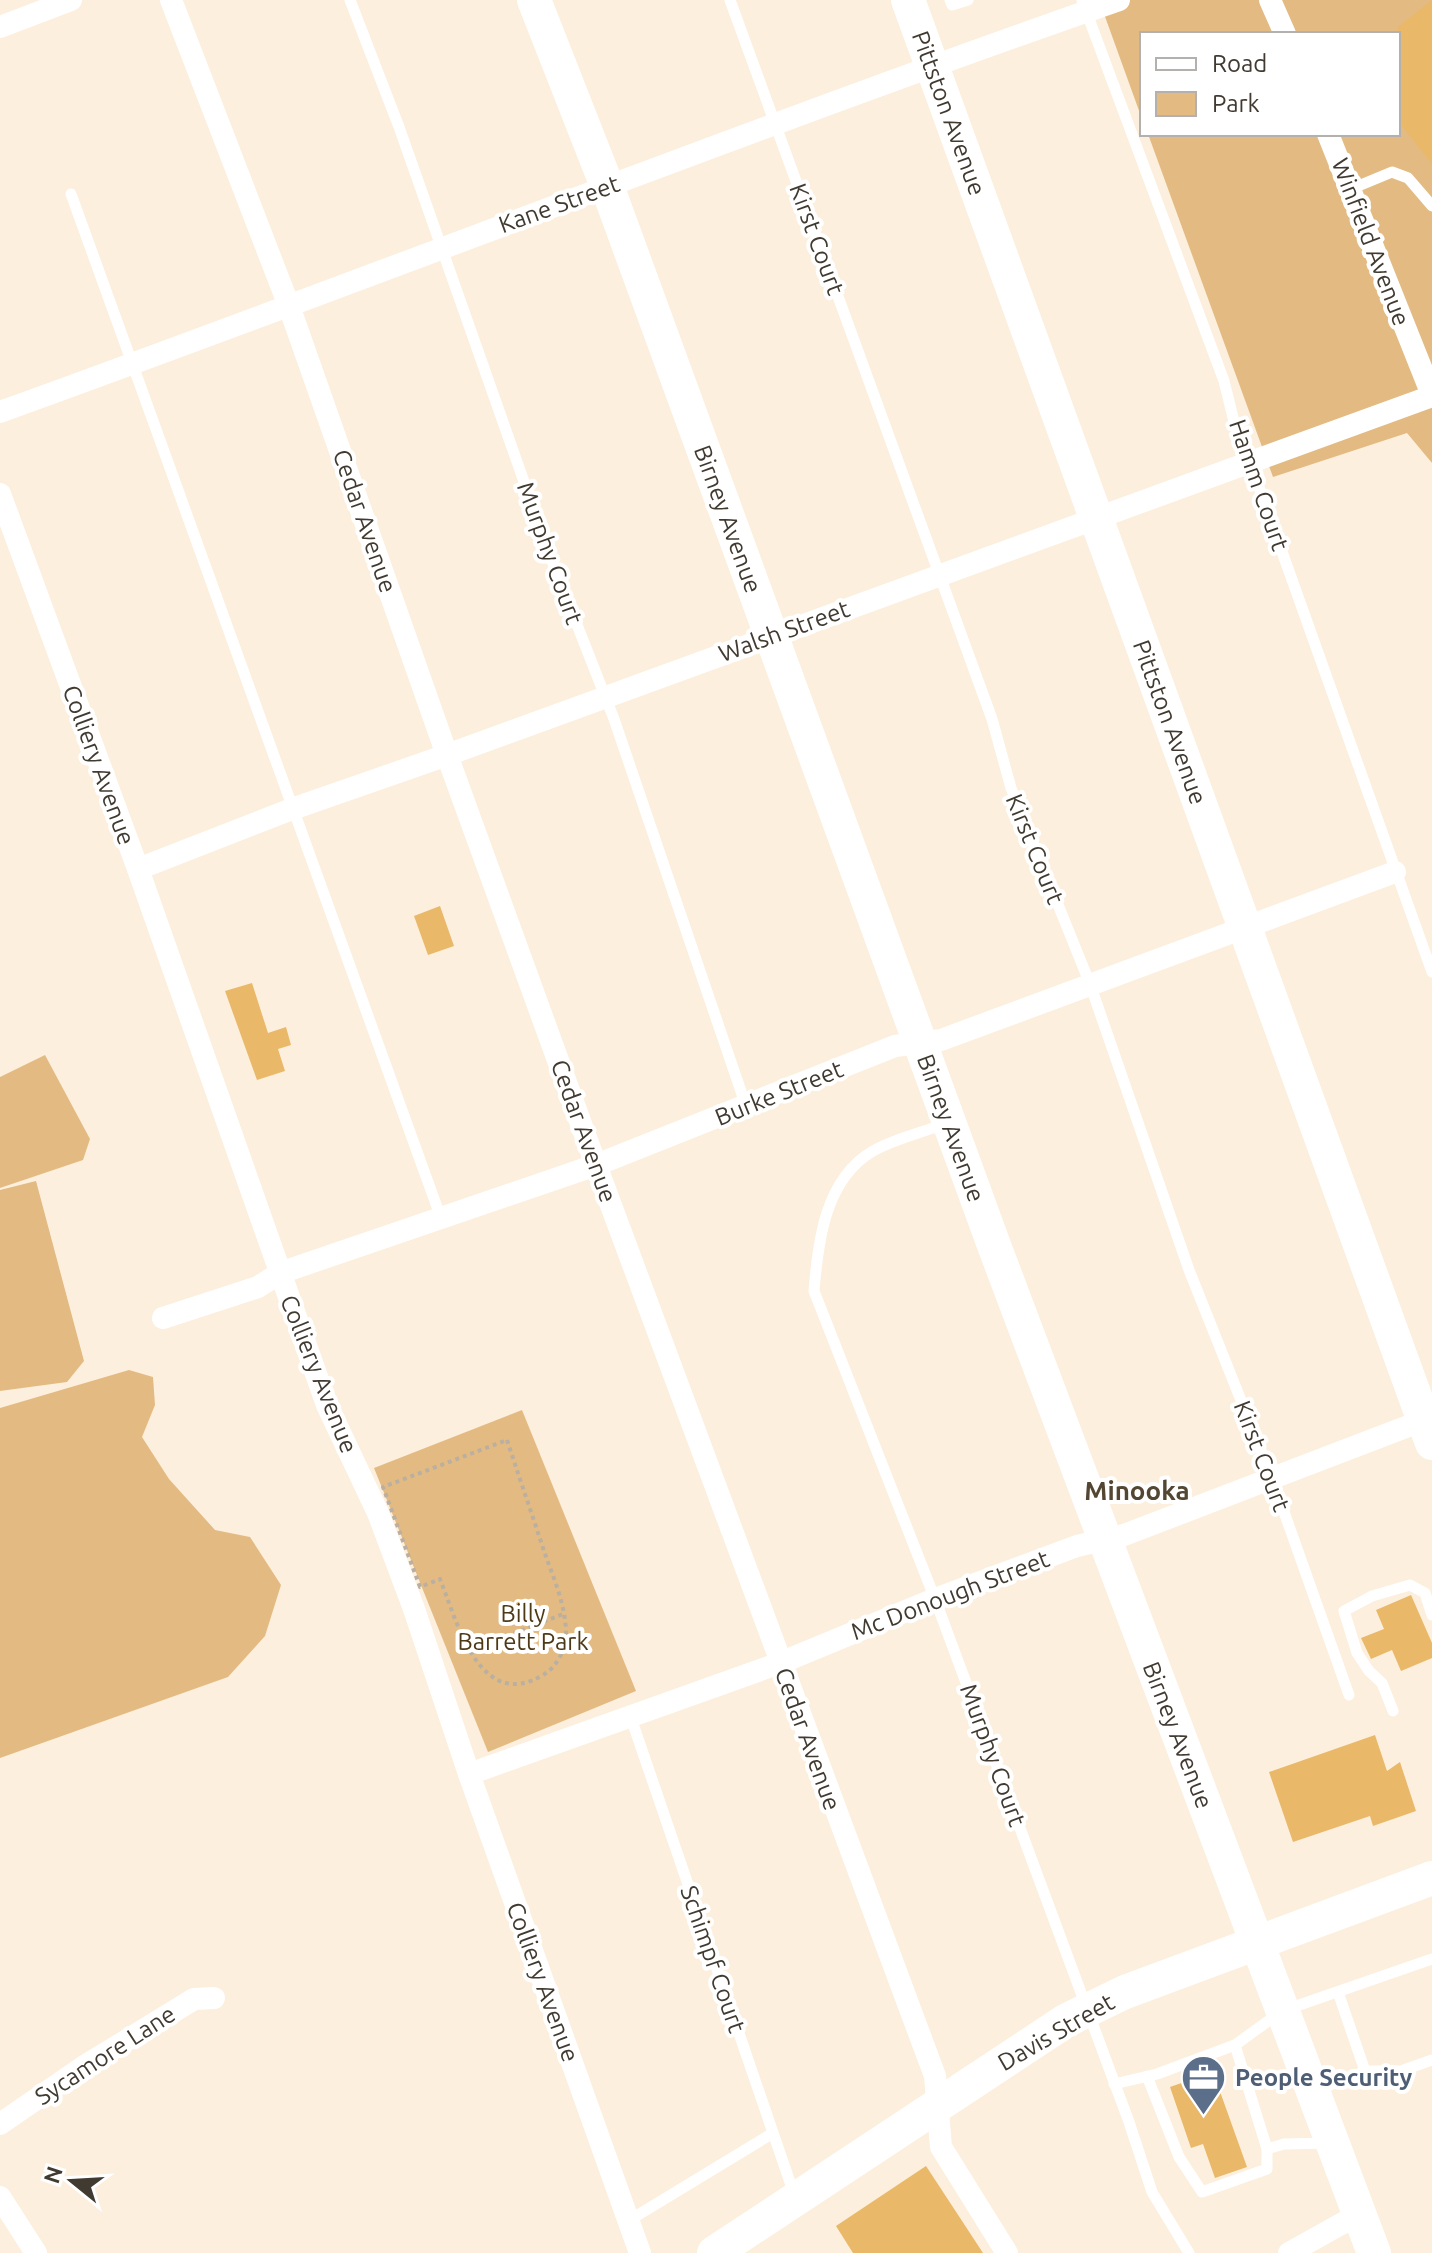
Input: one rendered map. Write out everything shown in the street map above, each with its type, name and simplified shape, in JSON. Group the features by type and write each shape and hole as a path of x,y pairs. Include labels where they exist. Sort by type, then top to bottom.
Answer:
{"main road":[{"name":"Birney Avenue","path":"534,0 607,186 919,1043 1374,2253"},
{"name":"Pittston Avenue","path":"908,0 1429,1427"},
{"name":"Davis Street","path":"714,2253 938,2103 1087,2010 1125,1992 1432,1878"}],"street":[{"path":"0,27 71,0"},
{"name":"Cedar Avenue","path":"171,0 289,306 596,1165 935,2076 941,2147 1007,2253"},
{"name":"Kane Street","path":"0,412 442,246 933,67 1084,6 1119,0"},
{"path":"1270,0 1284,32"},
{"name":"Winfield Avenue","path":"1329,136 1432,395"},
{"name":"Walsh Street","path":"138,869 292,809 1432,395"},
{"name":"Colliery Avenue","path":"0,494 138,869 327,1405 378,1513 640,2253"},
{"name":"Burke Street","path":"163,1318 258,1287 280,1273 596,1165 895,1046 941,1040 1395,872"},
{"name":"Mc Donough Street","path":"469,1774 780,1663 935,1599 1077,1546 1124,1535 1272,1478 1429,1427"},
{"name":"Sycamore Lane","path":"0,2124 83,2067 194,1999 214,1998"},
{"path":"0,2197 36,2253"},
{"path":"1289,2253 1359,2214"}],"lane":[{"name":"Murphy Court","path":"350,0 442,246 552,561 605,696 747,1107"},
{"name":"Kirst Court","path":"730,0 992,719 1011,788 1090,984 1189,1270 1272,1478 1349,1695"},
{"path":"950,0 952,5 968,0"},
{"name":"Hamm Court","path":"1084,6 1224,381 1241,450 1249,462 1432,972"},
{"path":"1351,189 1392,172 1408,178 1432,206"},
{"path":"71,194 130,365 441,1218"},
{"name":"Murphy Court","path":"949,1122 872,1152 846,1176 828,1207 817,1251 814,1291 935,1599 1152,2192 1189,2253"},
{"path":"1393,1711 1382,1683 1357,1653 1344,1611 1372,1596 1410,1585 1425,1593 1432,1615"},
{"name":"Schimpf Court","path":"631,1718 796,2200"},
{"path":"1114,2084 1147,2076 1235,2045 1282,2011 1432,1959"},
{"path":"1338,1992 1365,2071"},
{"path":"1147,2076 1179,2157 1202,2192 1267,2169 1267,2149 1235,2045"},
{"path":"1313,2092 1365,2071 1401,2071 1432,2060"},
{"path":"628,2221 773,2133"},
{"path":"1267,2149 1284,2144 1332,2142"}],"path":[{"path":"507,1440 563,1614 566,1636 560,1658 544,1675 524,1682 505,1682 482,1671 469,1651 440,1579 420,1587 383,1487 507,1440"},
{"path":"469,1651 563,1614"}],"green space":[{"path":"1099,0 1432,0 1432,463 1407,433 1273,477 1149,136 1400,136 1400,32 1140,32 1140,113"},
{"path":"45,1055 90,1139 83,1160 0,1188 0,1077"},
{"path":"36,1181 84,1361 67,1382 0,1391 0,1190"},
{"path":"129,1370 153,1377 155,1405 142,1437 169,1479 215,1530 250,1537 281,1585 265,1636 228,1677 0,1758 0,1408"},
{"name":"Billy Barrett Park","path":"522,1410 636,1691 488,1752 374,1468"}],"building":[{"path":"1432,0 1432,164 1400,124 1398,27"},
{"path":"440,906 454,946 428,955 414,916"},
{"path":"252,983 268,1033 286,1027 291,1045 278,1049 285,1071 257,1080 225,991"},
{"path":"1411,1595 1432,1643 1432,1658 1401,1671 1392,1650 1371,1659 1361,1638 1384,1629 1376,1610"},
{"path":"1375,1735 1387,1771 1400,1762 1416,1811 1373,1826 1370,1816 1293,1842 1269,1772"},
{"name":"People Security","path":"1213,2072 1247,2167 1215,2178 1203,2144 1191,2148 1170,2087"},
{"path":"926,2166 983,2253 853,2253 836,2226"}],"place":[{"name":"People Security","path":"1204,2116"}],"district":[{"name":"Minooka","path":"1137,1490"}]}
